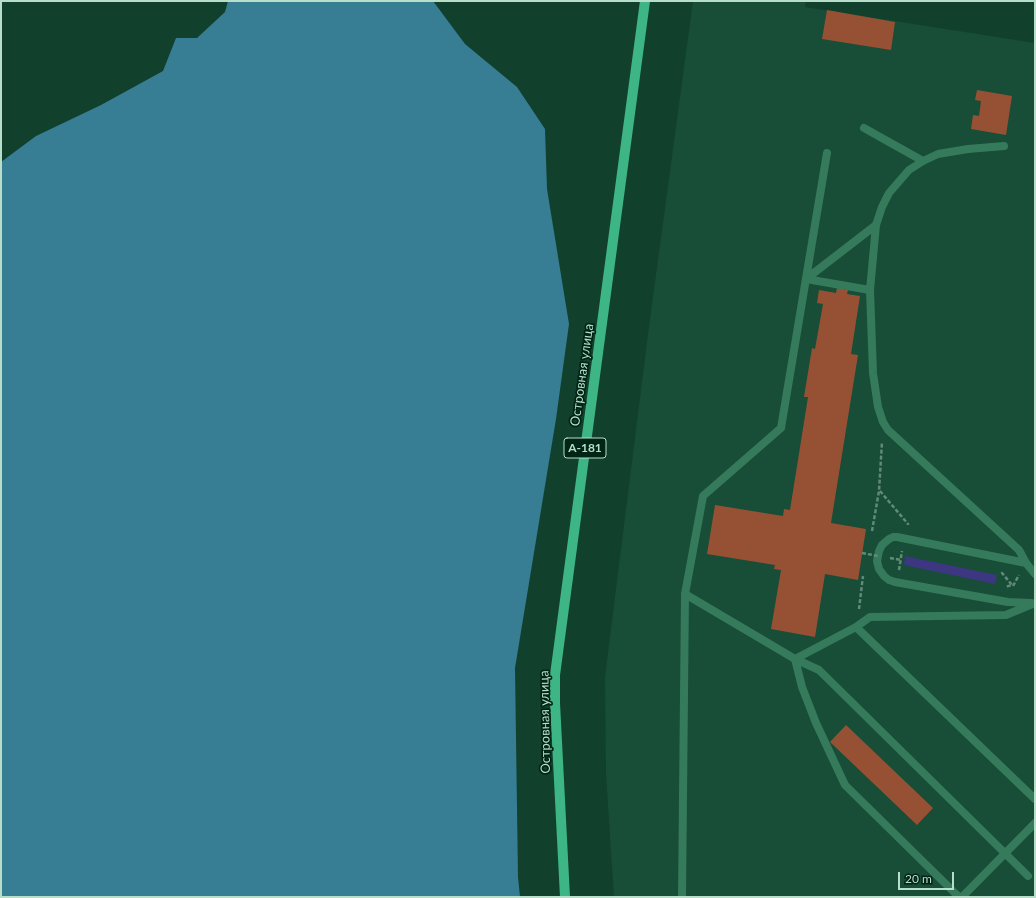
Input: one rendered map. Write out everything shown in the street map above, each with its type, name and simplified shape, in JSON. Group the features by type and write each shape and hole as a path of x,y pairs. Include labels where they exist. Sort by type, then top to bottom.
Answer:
{"main road":[{"name":"Островная улица","path":"565,897 555,710 555,675 645,1"}],"lane":[{"path":"864,128 923,161"},
{"path":"1004,146 968,149 938,154 909,170 889,194 882,207 876,225 870,290 873,373 878,406 883,422 888,430 1019,550 1026,563 1035,574"},
{"path":"682,897 685,594 703,496 781,428 827,153"},
{"path":"806,279 876,225"},
{"path":"806,279 870,290"},
{"path":"1026,563 897,536 893,537 880,548 877,561 884,576 889,580 1008,602 1034,603"},
{"path":"685,594 795,659 819,670 1028,876"},
{"path":"795,659 856,627 870,617 1006,615 1034,603"},
{"path":"856,627 1035,799"},
{"path":"795,659 802,687 816,723 845,785 959,897"},
{"path":"962,897 1035,823"}],"path":[{"path":"872,531 879,491 883,422"},
{"path":"879,491 908,524 908,528"},
{"path":"862,553 878,556"},
{"path":"896,559 901,560"},
{"path":"1015,602 1012,585 1026,563"},
{"path":"856,627 863,576"}],"shaded area":[{"path":"693,1 806,1 805,7 1035,43 1035,897 614,897 606,774 605,677 648,334"},
{"path":"905,556 997,575 995,584 904,565"}],"water":[{"path":"228,1 433,1 465,44 517,87 545,129 547,189 569,324 556,419 515,668 518,877 520,897 1,897 1,162 36,136 101,105 163,71 176,38 197,38 225,12"}],"building":[{"path":"827,10 895,22 891,50 822,39"},
{"path":"977,90 1012,96 1006,135 971,129 973,115 979,116 981,101 975,100"},
{"path":"837,288 848,290 847,294 860,296 851,354 858,355 831,523 866,529 858,580 825,574 815,637 771,629 781,570 774,569 775,565 707,554 715,505 783,516 784,509 790,510 808,397 804,397 812,348 815,349 823,304 817,303 819,290 836,293"},
{"path":"846,725 933,808 917,825 830,742"}]}
